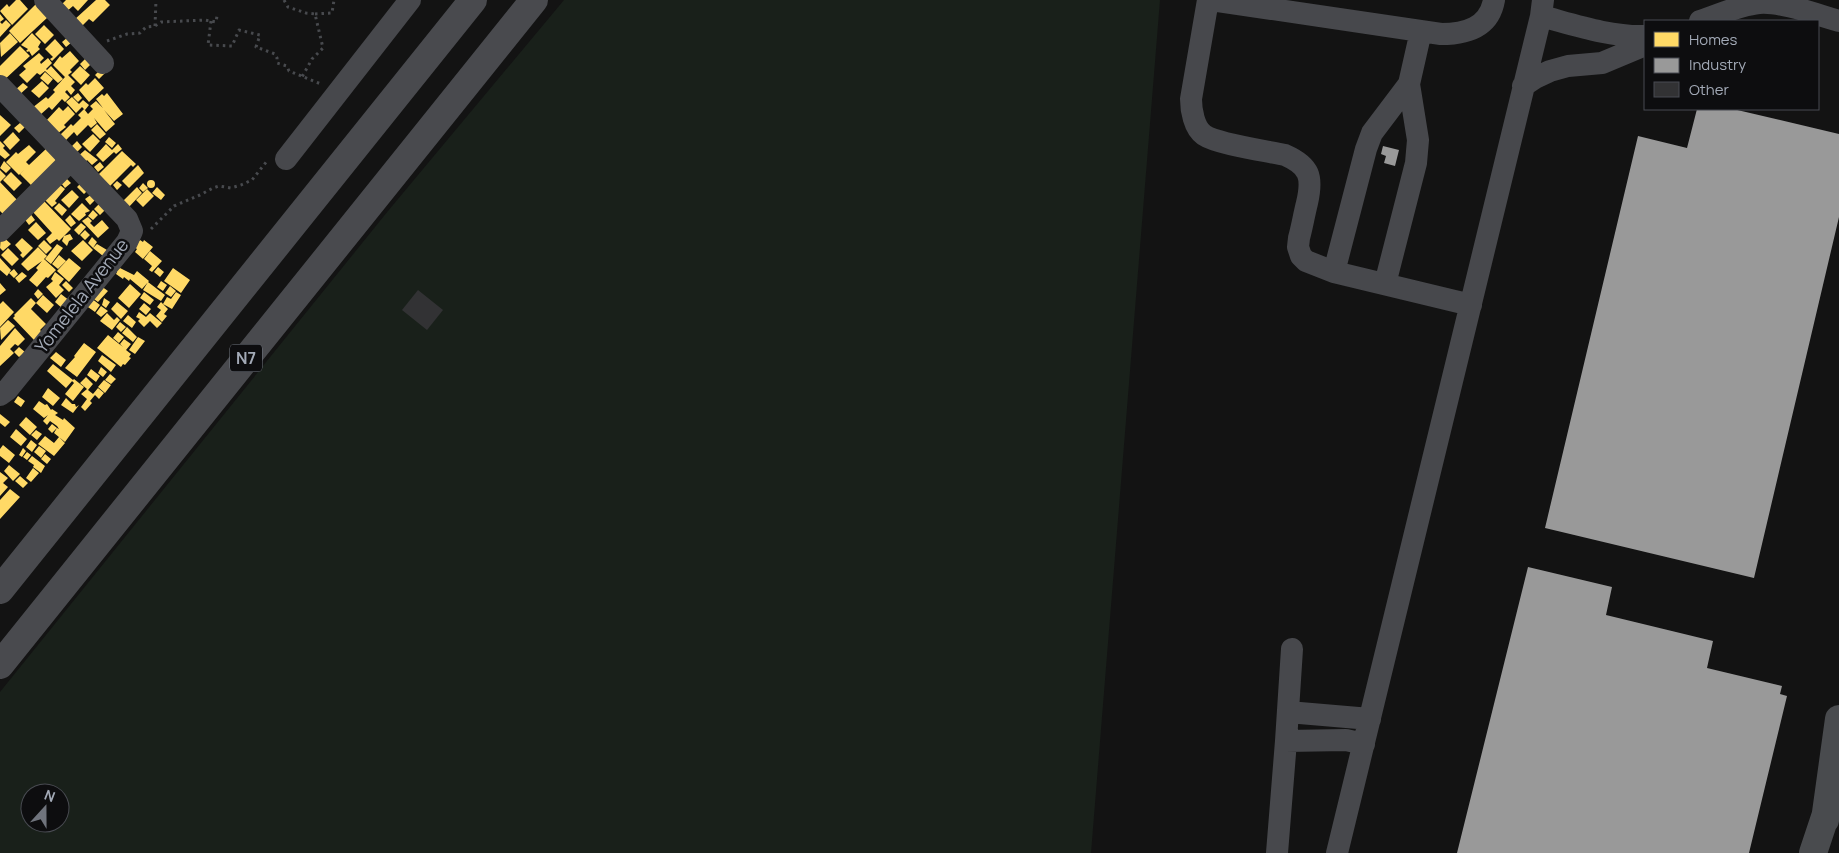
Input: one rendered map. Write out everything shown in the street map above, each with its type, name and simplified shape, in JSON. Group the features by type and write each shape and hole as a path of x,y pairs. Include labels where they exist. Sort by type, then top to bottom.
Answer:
{"highway":[{"name":"N7","path":"0,590 473,0"},
{"name":"N7","path":"0,665 534,0"},
{"path":"492,51 515,45 552,0"}],"main road":[{"path":"1825,820 1839,718"},
{"path":"1813,853 1839,774"}],"street":[{"path":"45,0 103,63"},
{"path":"286,159 410,0"},
{"path":"1471,306 1334,272 1306,261 1301,256 1298,247 1311,186 1309,176 1303,166 1285,155 1216,139 1203,134 1191,110 1191,99 1210,0 1441,34 1458,34 1470,30 1481,23 1492,11 1494,0"},
{"path":"1703,20 1738,8 1761,3 1782,5 1839,21"},
{"path":"1337,853 1542,8 1601,31 1619,35 1644,36"},
{"path":"1385,284 1416,163 1418,140 1409,84 1420,31"},
{"path":"1523,86 1550,71 1568,66 1602,62 1644,45"},
{"path":"1334,272 1366,149 1372,133 1409,84"},
{"name":"Yomelela Avenue","path":"0,86 127,219 132,231 127,242 8,390 0,395"},
{"path":"0,231 71,160"},
{"path":"1277,853 1292,649"},
{"path":"1288,712 1370,719"},
{"path":"1286,741 1346,740 1364,744"}],"path":[{"path":"155,26 156,0"},
{"path":"284,0 288,7 315,14 332,13 334,0"},
{"path":"302,77 312,59 323,48 315,14"},
{"path":"87,45 127,34 140,33 146,27 155,26 161,22 199,20 216,22 218,16"},
{"path":"211,21 208,45 232,46 239,30 260,35 256,47 275,54 277,62 287,66 289,71 339,89"},
{"path":"132,231 145,236 174,206 219,186 231,188 252,180 270,157 278,156 286,159"}],"shaded area":[{"path":"564,0 1160,0 1091,853 0,853 0,692 388,211"}],"building: Homes":[{"path":"16,0 20,0 28,9 12,25 0,11 7,4 9,7"},
{"path":"66,0 88,0 78,11 73,6 66,12 60,6"},
{"path":"96,0 105,0 110,5 93,22 89,19 81,27 74,20"},
{"path":"36,4 48,17 20,43 9,31"},
{"path":"0,14 4,19 0,22"},
{"path":"6,20 11,25 0,37 0,22 2,24"},
{"path":"44,25 54,35 45,44 35,34"},
{"path":"10,33 18,42 1,57 0,43"},
{"path":"32,33 41,42 38,47 40,49 32,56 29,51 26,51 28,49 21,45"},
{"path":"68,37 72,42 66,47 62,42"},
{"path":"55,39 64,49 52,61 50,59 53,57 45,49"},
{"path":"20,46 30,56 2,82 0,80 0,66"},
{"path":"70,51 79,61 70,70 72,72 68,75 75,82 71,86 75,90 71,95 67,90 65,92 70,97 65,102 62,99 52,110 49,107 40,115 32,108 46,97 48,99 55,92 53,90 65,77 53,65 60,56 62,58"},
{"path":"39,53 44,58 40,62 41,64 48,58 52,63 46,69 51,66 63,79 58,83 45,71 40,75 37,73 27,83 19,75 26,69 23,66"},
{"path":"89,55 92,63 85,70 80,64"},
{"path":"80,66 90,75 81,85 71,75"},
{"path":"101,69 105,73 99,79 95,75"},
{"path":"45,72 53,79 48,85 40,78"},
{"path":"95,78 104,88 89,102 79,90"},
{"path":"42,81 49,88 39,98 31,91"},
{"path":"23,83 28,87 18,96 14,91"},
{"path":"78,93 82,98 78,102 73,97"},
{"path":"107,93 123,114 114,121 104,110 115,124 106,132 94,118 97,123 91,128 88,125 77,136 74,132 63,143 58,137 71,124 73,126 81,118 78,115 84,109 88,114 93,109 90,106 96,101 103,108 96,99 102,94 104,96"},
{"path":"72,97 79,104 83,100 89,105 85,110 82,107 76,113 66,102"},
{"path":"68,106 75,114 64,125 66,127 57,134 45,122 59,107 63,111"},
{"path":"0,115 11,125 0,136"},
{"path":"20,123 25,127 19,133 14,128"},
{"path":"97,124 106,134 100,139 91,130"},
{"path":"13,132 20,140 10,150 3,142"},
{"path":"93,134 100,141 90,152 82,144"},
{"path":"109,137 116,143 112,148 105,142"},
{"path":"0,141 5,146 3,148 10,155 5,159 0,155"},
{"path":"77,141 82,147 75,154 70,148"},
{"path":"106,144 112,150 118,144 122,149 116,154 114,152 103,162 96,155"},
{"path":"29,145 36,152 26,162 29,165 47,148 55,156 56,164 34,188 20,174 27,166 19,175 6,162 16,152 18,154"},
{"path":"85,150 98,160 92,165 87,160 85,163 76,158"},
{"path":"122,151 136,164 133,167 131,165 110,186 98,175"},
{"path":"4,161 11,168 6,173 0,168"},
{"path":"100,162 104,167 98,172 94,167"},
{"path":"138,165 144,173 129,188 122,181"},
{"path":"0,170 6,176 0,182"},
{"path":"11,172 22,183 14,191 3,180"},
{"path":"66,178 71,183 65,188 61,183"},
{"path":"151,180 155,184 151,188 147,184"},
{"path":"117,181 122,185 117,190 113,185"},
{"path":"0,182 18,201 4,215 0,211"},
{"path":"82,182 89,189 84,194 77,187"},
{"path":"143,183 148,188 143,192 139,188"},
{"path":"60,185 65,189 55,201 57,203 52,207 45,200"},
{"path":"137,187 142,193 128,208 123,201"},
{"path":"157,187 165,195 161,200 152,193"},
{"path":"147,189 154,196 143,207 136,200"},
{"path":"72,190 79,197 69,208 61,200"},
{"path":"92,194 96,199 90,205 85,199"},
{"path":"44,201 71,229 59,241 57,239 50,244 46,239 52,233 33,212"},
{"path":"59,203 67,210 62,216 54,208"},
{"path":"82,203 90,211 85,213 86,215 79,221 71,214"},
{"path":"100,203 106,209 100,215 94,209"},
{"path":"93,210 98,215 93,220 88,216"},
{"path":"29,212 35,220 29,225 23,217"},
{"path":"70,215 76,223 71,227 65,220"},
{"path":"88,217 94,227 102,220 109,228 98,238 82,221"},
{"path":"36,222 46,233 38,240 28,230"},
{"path":"81,223 86,227 79,235 74,230"},
{"path":"85,230 90,235 85,240 80,235"},
{"path":"70,234 73,239 69,241 67,246 62,241 64,236"},
{"path":"1,235 11,244 3,251 0,248"},
{"path":"92,237 97,242 93,248 88,243"},
{"path":"22,238 33,248 23,258 20,255 22,253 15,245"},
{"path":"44,240 52,248 46,254 38,246"},
{"path":"83,240 93,250 82,261 71,251"},
{"path":"140,240 143,242 144,240 153,247 143,259 135,252 137,249 134,247"},
{"path":"57,244 63,248 51,264 45,259"},
{"path":"97,244 107,250 103,256 93,248"},
{"path":"38,247 47,256 44,259 56,270 37,287 29,280 38,270 36,268 42,261 28,271 21,264"},
{"path":"8,248 19,259 12,266 1,255"},
{"path":"150,251 162,261 152,272 149,270 152,266 144,259"},
{"path":"59,255 66,261 58,269 52,264"},
{"path":"0,258 11,270 7,276 0,270"},
{"path":"69,258 81,268 69,282 57,271"},
{"path":"158,267 164,272 160,277 154,272"},
{"path":"120,268 134,275 137,271 149,281 142,289 130,279 129,281 124,277 123,279 116,274 116,271"},
{"path":"173,268 190,280 181,293 164,281"},
{"path":"14,269 18,274 14,278 9,273"},
{"path":"22,272 27,276 19,283 15,278"},
{"path":"55,272 64,279 59,285 64,290 56,298 46,287 53,281 51,279"},
{"path":"66,281 73,288 69,292 62,285"},
{"path":"161,281 167,285 163,291 157,287"},
{"path":"148,282 165,295 161,301 143,290"},
{"path":"0,283 6,290 0,295"},
{"path":"130,284 141,294 129,308 118,298"},
{"path":"101,286 108,291 98,302 91,297"},
{"path":"170,286 176,291 171,297 165,293"},
{"path":"38,289 43,294 38,299 34,294"},
{"path":"144,292 154,300 150,305 140,298"},
{"path":"176,292 181,295 172,309 163,304 167,297 171,299"},
{"path":"61,294 70,301 63,309 55,302"},
{"path":"43,295 54,305 47,313 36,303"},
{"path":"31,298 36,303 31,309 46,324 40,330 42,332 34,340 13,318"},
{"path":"91,298 100,305 95,312 85,305"},
{"path":"104,298 110,302 106,308 102,305"},
{"path":"3,301 14,312 0,327 0,304"},
{"path":"117,302 128,311 121,319 111,309"},
{"path":"161,302 168,309 164,314 167,316 162,322 156,316 161,310 157,307"},
{"path":"144,303 151,309 146,315 139,309"},
{"path":"101,306 108,311 101,317 96,313"},
{"path":"139,312 146,317 150,313 162,323 157,328 150,321 144,327 138,321 140,319 136,317"},
{"path":"107,313 114,320 117,317 120,320 112,330 100,321"},
{"path":"128,315 136,322 132,328 123,321"},
{"path":"8,320 15,326 1,340 0,328"},
{"path":"120,322 126,327 121,332 116,327"},
{"path":"127,327 137,337 133,342 122,333"},
{"path":"15,328 25,339 18,346 15,344 10,349 14,353 0,366 0,346"},
{"path":"118,332 124,337 119,343 113,338"},
{"path":"108,335 123,347 120,344 124,339 131,344 126,350 131,354 129,357 131,358 121,367 97,348"},
{"path":"138,337 145,341 135,354 129,350"},
{"path":"84,343 96,352 77,377 65,368"},
{"path":"19,347 25,352 19,357 14,352"},
{"path":"56,352 66,360 61,367 50,358"},
{"path":"102,355 116,365 111,372 98,361"},
{"path":"53,364 73,380 66,388 47,371"},
{"path":"101,367 107,372 103,377 98,373"},
{"path":"91,369 100,376 96,382 87,375"},
{"path":"110,374 116,379 111,384 105,380"},
{"path":"86,377 93,384 88,390 93,394 98,388 104,393 99,399 95,395 90,401 92,403 85,411 81,407 87,399 81,394 87,389 80,383"},
{"path":"74,379 84,387 73,401 65,394 74,383 72,381"},
{"path":"104,380 111,385 105,393 98,387"},
{"path":"48,388 60,398 53,406 42,397"},
{"path":"18,396 25,401 21,407 14,402"},
{"path":"66,398 72,404 75,404 76,407 79,405 73,413 61,405"},
{"path":"39,401 45,405 47,404 51,410 58,413 55,415 63,420 64,418 75,428 65,442 54,433 57,428 59,429 57,426 50,421 47,425 43,421 48,415 44,418 33,409"},
{"path":"0,414 10,422 5,427 0,423"},
{"path":"26,417 37,427 30,435 19,425"},
{"path":"52,424 57,428 52,433 48,429"},
{"path":"16,429 27,439 21,446 10,437"},
{"path":"36,430 42,434 37,440 31,435"},
{"path":"45,436 54,443 59,437 65,443 54,456 38,444"},
{"path":"31,440 37,445 32,452 26,447"},
{"path":"3,445 15,455 9,463 0,456 0,449"},
{"path":"39,446 46,451 41,458 34,452"},
{"path":"23,448 26,451 22,457 19,455"},
{"path":"27,452 31,455 27,460 23,457"},
{"path":"45,454 51,459 47,464 41,459"},
{"path":"32,456 45,466 41,473 28,461"},
{"path":"9,465 20,474 13,481 4,471"},
{"path":"33,468 39,473 31,482 26,478"},
{"path":"0,472 8,478 3,483 8,487 0,496"},
{"path":"20,476 28,483 23,488 15,481"},
{"path":"10,489 20,497 0,519 0,500"}],"building: Industry":[{"path":"1697,110 1737,110 1839,134 1839,217 1754,578 1545,528 1638,136 1687,148"},
{"path":"1383,146 1399,150 1395,166 1384,163 1386,156 1381,154"},
{"path":"1528,567 1612,587 1606,615 1713,641 1707,668 1782,686 1780,694 1787,696 1749,853 1457,853"}],"building: Other":[{"path":"418,290 443,310 427,330 402,310"}]}
